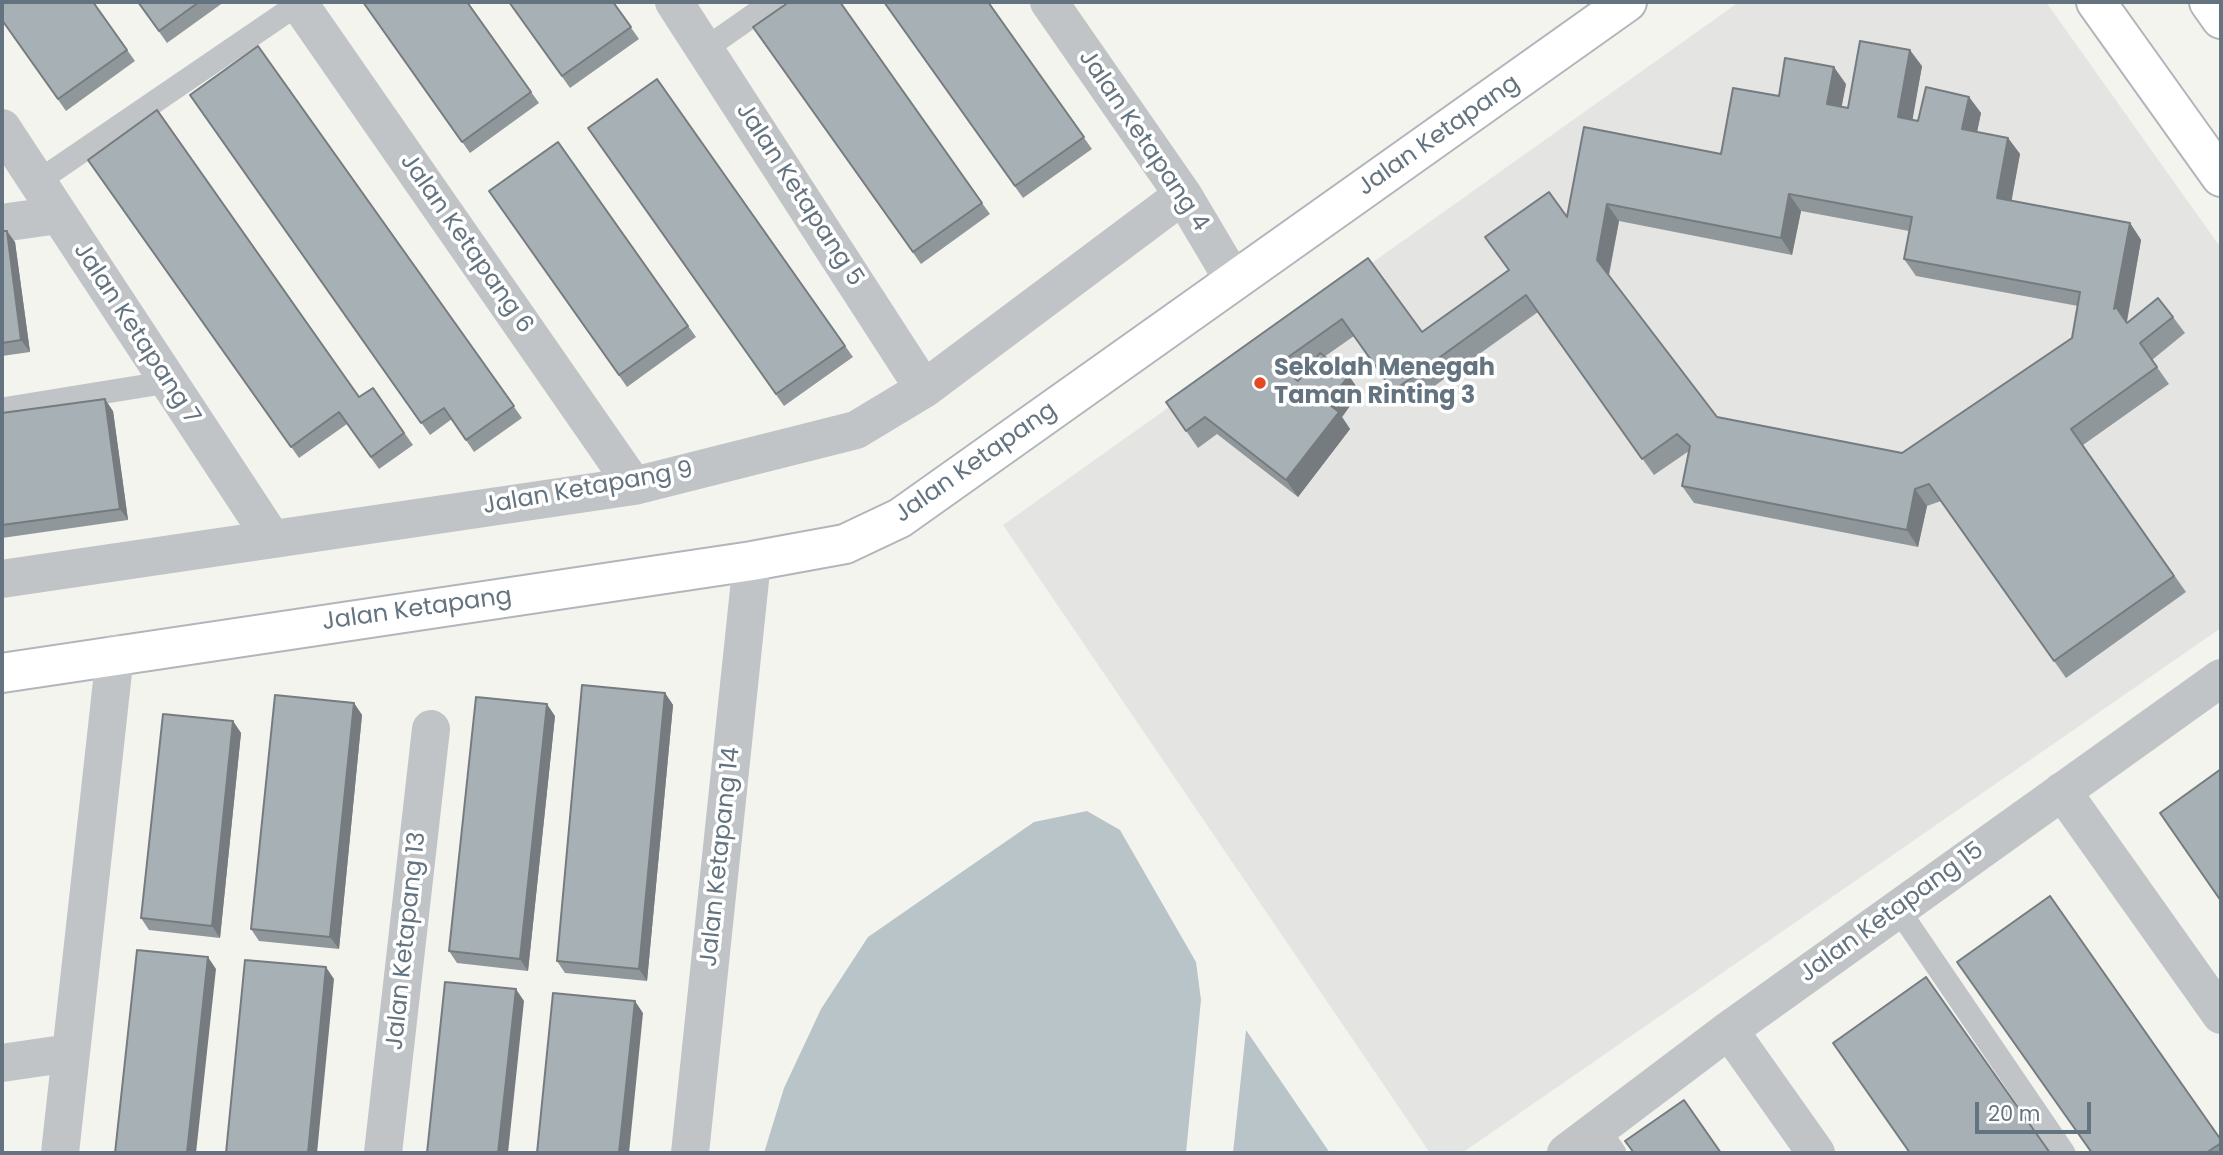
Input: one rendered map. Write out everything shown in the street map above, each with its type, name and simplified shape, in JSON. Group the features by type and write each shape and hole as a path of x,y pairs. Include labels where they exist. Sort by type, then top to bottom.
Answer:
{"street":[{"name":"Jalan Ketapang 6","path":"299,2 634,486"},
{"name":"Jalan Ketapang 5","path":"674,2 924,389"},
{"name":"Jalan Ketapang 4","path":"1049,2 1183,195 1234,281"},
{"name":"Jalan Ketapang","path":"2,673 115,654 752,561 845,544 900,518 1628,2"},
{"path":"2096,2 2221,177"},
{"path":"2209,2 2221,19"},
{"name":"Jalan Ketapang 7","path":"2,128 272,539"},
{"name":"Jalan Ketapang 9","path":"2,579 634,486 856,430 924,389 1183,195"},
{"path":"2,223 58,215"},
{"name":"Jalan Ketapang 14","path":"690,1153 752,561"},
{"path":"60,1153 115,654"},
{"name":"Jalan Ketapang 15","path":"1566,1153 1606,1141 1729,1030 2221,678"},
{"name":"Jalan Ketapang 13","path":"383,1153 431,729"},
{"path":"2062,791 2221,1016"},
{"path":"1729,1030 1816,1153"},
{"path":"2,1063 70,1053"}],"lane":[{"path":"37,182 299,2"},
{"path":"705,49 772,2"},
{"path":"2,408 168,382"},
{"path":"1898,909 2064,1153"}],"shaded area":[{"path":"1739,2 2046,2 2221,248 2221,628 1462,1153 1430,1153 1003,525"},
{"path":"1087,811 1120,830 1196,962 1201,1000 1186,1153 764,1153 784,1088 821,1009 868,937 1034,822"},
{"path":"1246,1030 1330,1153 1233,1153"}],"building":[{"path":"2,2 93,2 127,50 58,99 2,20"},
{"path":"138,2 199,2 159,31"},
{"path":"363,2 467,2 531,92 462,142"},
{"path":"509,2 613,2 631,27 562,76"},
{"path":"789,2 840,2 982,203 913,252 753,27"},
{"path":"884,2 988,2 1084,137 1015,186"},
{"path":"1860,41 1910,50 1898,117 1918,121 1926,87 1969,97 1962,129 2008,138 1997,198 2130,223 2114,309 2116,307 2127,323 2158,298 2173,317 2140,343 2157,367 2071,429 2174,576 2054,661 1929,484 1915,489 1907,530 1682,486 1690,446 1677,434 1642,459 1526,295 1393,391 1342,319 1277,365 1298,381 1320,353 1349,376 1327,403 1339,412 1286,480 1205,417 1186,431 1166,402 1368,258 1422,332 1509,270 1485,237 1549,192 1567,217 1584,127 1721,154 1733,88 1779,96 1785,58 1834,67 1827,104 1848,108","holes":["1789,194 1912,217 1904,259 2080,292 2072,338 1902,453 1717,417 1597,260 1607,204 1781,238"]},
{"path":"258,46 514,406 466,440 444,408 421,423 190,95"},
{"path":"657,79 845,346 776,394 588,128"},
{"path":"157,110 359,397 373,388 404,433 371,457 339,412 291,447 88,160"},
{"path":"558,142 688,326 619,375 489,191"},
{"path":"2,231 7,231 21,340 2,343"},
{"path":"105,399 120,509 2,525 2,413"},
{"path":"582,685 665,693 639,969 557,961"},
{"path":"275,695 354,703 330,937 251,929"},
{"path":"476,697 547,704 520,959 449,951"},
{"path":"163,714 233,721 212,926 141,918"},
{"path":"2221,769 2221,901 2160,813"},
{"path":"2050,896 2221,1140 2221,1143 2206,1153 2092,1153 1957,962"},
{"path":"137,950 208,957 187,1153 115,1153"},
{"path":"245,960 326,967 308,1153 226,1153"},
{"path":"1926,977 2050,1153 1910,1153 1833,1043"},
{"path":"445,982 516,989 498,1153 427,1153"},
{"path":"553,993 635,1001 619,1153 537,1153"},
{"path":"1684,1100 1721,1153 1634,1153 1625,1141"}],"place":[{"name":"Sekolah Menegah Taman Rinting 3","path":"1260,383"}]}
